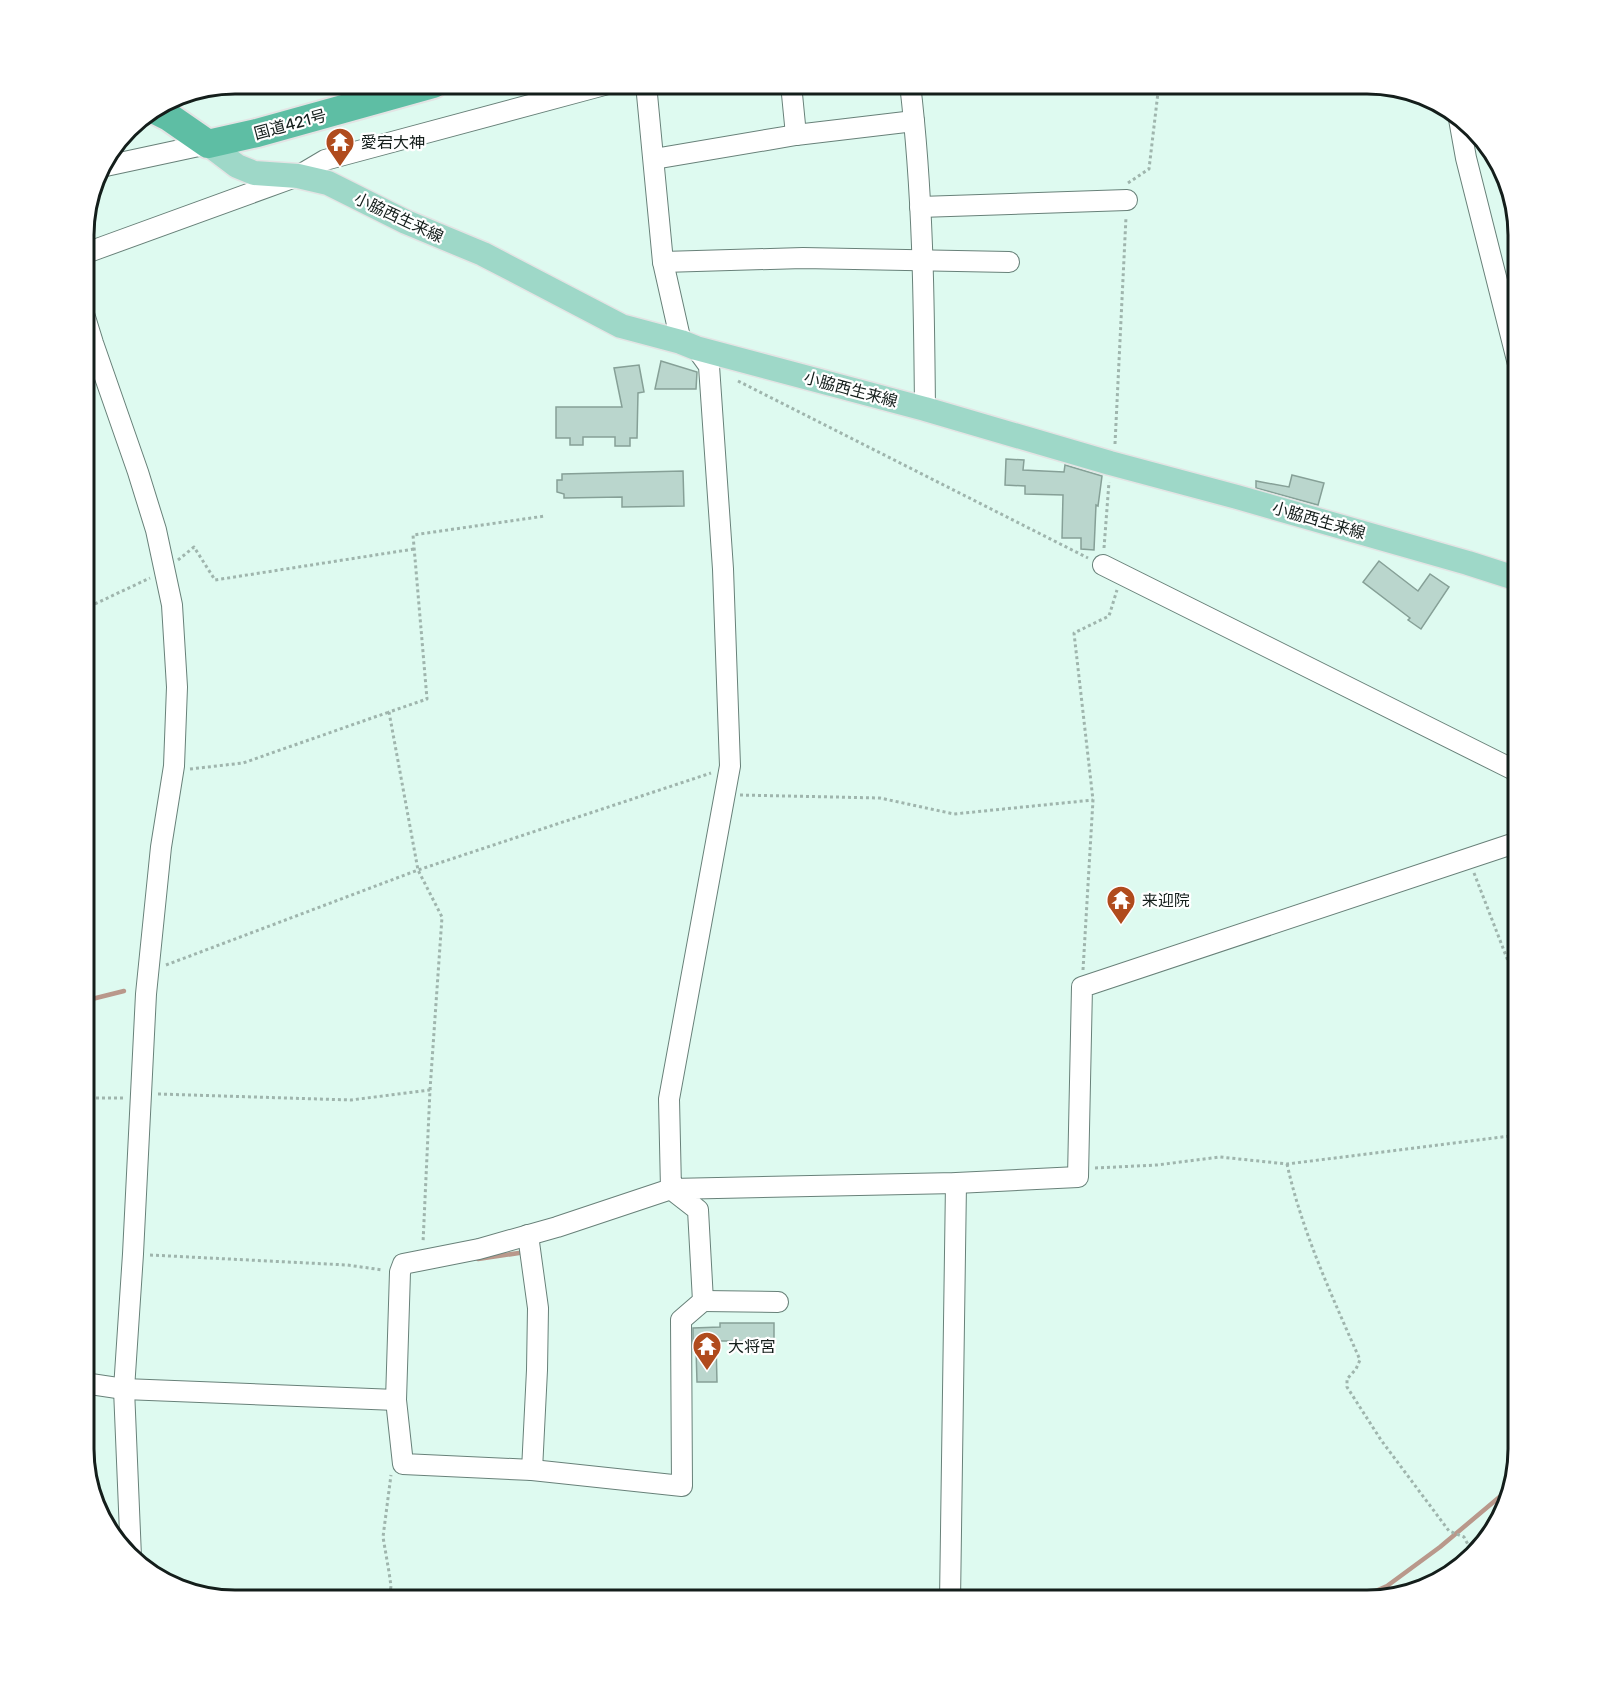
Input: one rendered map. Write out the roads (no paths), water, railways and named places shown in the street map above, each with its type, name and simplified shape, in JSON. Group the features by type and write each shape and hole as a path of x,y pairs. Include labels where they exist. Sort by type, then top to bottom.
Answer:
{"highway":[{"name":"国道421号","path":"208,144 396,94"},
{"path":"163,114 208,144"}],"main road":[{"name":"小脇西生来線","path":"208,144 237,166 254,173 298,176 328,183 406,222 483,254 621,326 695,352 925,408 1508,576"}],"street":[{"path":"95,248 298,176 325,160 570,94"},
{"path":"647,94 663,262 695,352 723,569 730,766 669,1099 671,1189"},
{"path":"792,94 796,135"},
{"path":"911,95 923,261 925,408"},
{"path":"654,159 796,135 915,121"},
{"path":"1461,132 1508,324"},
{"path":"113,164 208,144"},
{"path":"920,207 1127,200"},
{"path":"663,262 803,258 1009,262"},
{"path":"95,348 156,530 172,605 177,687 173,771 161,847 148,971 134,1254 124,1389 130,1542"},
{"path":"1103,565 1508,767"},
{"path":"778,1302 703,1302 681,1320 682,1486 532,1470 403,1464 396,1400 400,1272 403,1264 479,1249 557,1227 671,1189 956,1183 1078,1177 1082,987 1508,845"},
{"path":"950,1590 956,1183"},
{"path":"671,1189 698,1210 703,1302"},
{"path":"528,1235 538,1308 532,1470"},
{"path":"94,1385 124,1389 396,1400"}],"waterway":[{"path":"94,998 124,991"},
{"path":"478,1259 519,1253"},
{"path":"1380,1589 1440,1547 1499,1497"}],"place":[{"name":"愛宕大神","path":"340,168"},
{"name":"来迎院","path":"1121,926"},
{"name":"大将宮","path":"707,1372"}]}
